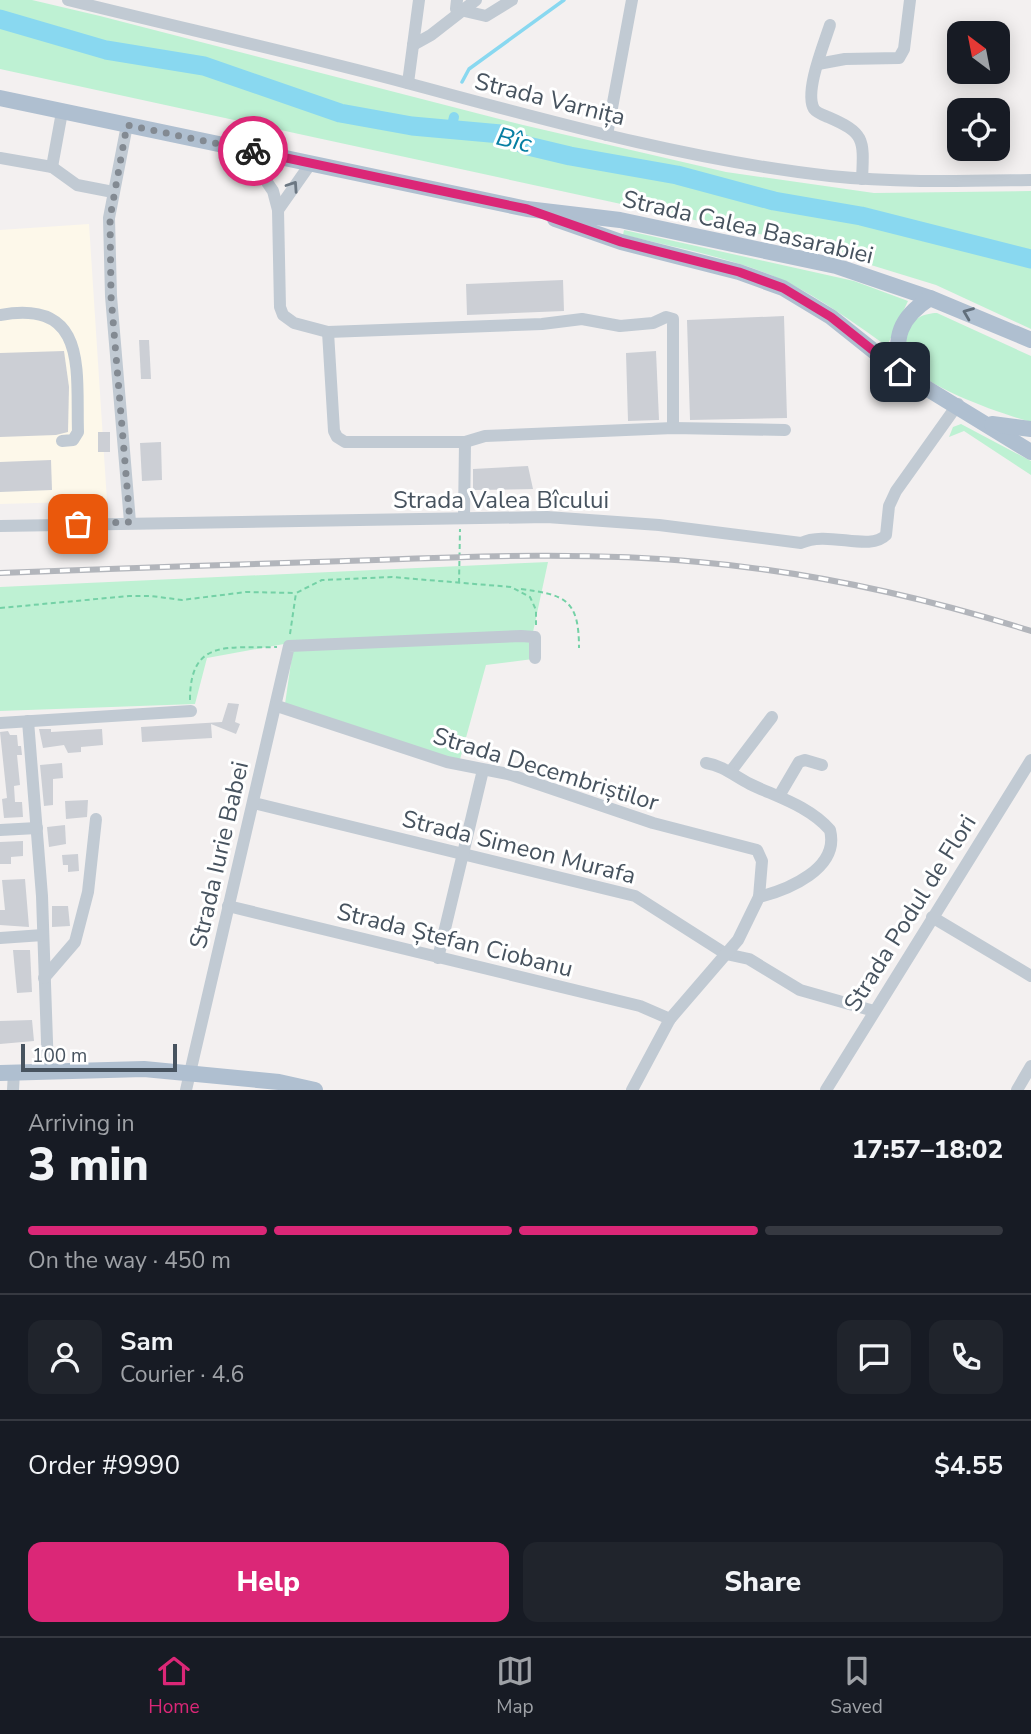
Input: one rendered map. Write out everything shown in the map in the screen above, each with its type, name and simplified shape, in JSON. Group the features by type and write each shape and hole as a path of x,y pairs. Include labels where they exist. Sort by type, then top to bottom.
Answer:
{"main road":[{"name":"Strada Calea Basarabiei","path":"0,98 527,209 620,220 836,266 930,298 1031,341"},
{"name":"Strada Calea Basarabiei","path":"527,209 621,242 739,272 783,288 831,317 900,372 986,423 1031,429"},
{"path":"900,372 896,348 900,331 918,306 930,298"},
{"path":"986,423 1031,452"},
{"path":"7,1073 132,1069 279,1082 315,1090"}],"street":[{"name":"Strada Varnița","path":"68,0 408,83 505,111 721,159 862,179 930,182 1031,180"},
{"path":"408,83 419,0"},
{"path":"413,45 432,35 459,5 475,0"},
{"path":"459,5 485,16 512,0"},
{"path":"607,135 632,0"},
{"path":"818,64 845,59 899,58 904,49 910,0"},
{"path":"830,25 811,90 813,107 816,112 846,123 857,132 863,144 862,179"},
{"path":"52,167 62,112"},
{"path":"127,125 110,218 111,296 130,522"},
{"path":"245,149 274,191 278,210 276,269 283,315 293,323 328,332 369,333 542,324 582,319 620,326 653,323 666,317 673,319 673,428"},
{"path":"0,159 52,167 77,186 113,192"},
{"path":"278,210 311,163"},
{"path":"0,315 26,312 39,315 63,327 71,338 75,352 78,432 73,440 62,442"},
{"path":"328,332 337,437 345,442 465,442 485,436 673,428 785,430"},
{"name":"Strada Valea Bîcului","path":"0,526 130,522 578,518 801,543 820,537 875,542 886,535 890,506 896,491 958,404"},
{"path":"462,518 465,442"},
{"path":"289,646 536,637 535,658"},
{"name":"Strada Iurie Babei","path":"186,1090 289,646"},
{"name":"Strada Decembriștilor","path":"277,706 447,762 544,785 675,830 757,850 762,861 759,897"},
{"path":"0,723 191,711"},
{"path":"731,771 772,717"},
{"path":"28,722 37,828 48,1071"},
{"path":"779,796 799,762 805,760 822,765"},
{"path":"632,1090 670,1019 744,932 759,897 787,889 801,881 824,860 832,840 830,830 822,822 779,796 746,782 731,771 706,763"},
{"name":"Strada Podul de Flori","path":"825,1090 932,917 1029,769"},
{"path":"438,958 483,770"},
{"name":"Strada Simeon Murafa","path":"254,803 635,896 726,954 749,959 800,990 874,1011"},
{"path":"44,978 75,942 88,892 96,819"},
{"path":"0,830 37,828"},
{"name":"Strada Ștefan Ciobanu","path":"228,906 640,1006 670,1019"},
{"path":"932,917 1031,976"},
{"path":"0,938 43,935"},
{"path":"1017,1090 1031,1066"},
{"path":"7,1073 13,1090"}],"path":[{"path":"458,584 462,518"},
{"path":"0,608 129,596 182,600 246,592 296,593 310,584 330,579 423,578 558,595 567,600 578,624 579,648"},
{"path":"520,589 533,601 536,637"},
{"path":"191,711 194,668 198,660 208,652 289,646 296,593"}],"shaded area":[{"path":"89,224 107,501 0,504 0,230"}],"green space":[{"path":"0,0 32,0 100,16 523,125 726,172 874,193 1031,191 1031,329 936,285 796,242 0,69"},
{"path":"624,230 854,281 908,301 887,346 828,305 780,279 694,251 623,235"},
{"path":"937,313 1031,356 1031,422 948,391 919,373 910,364 905,344 909,327 919,318"},
{"path":"961,424 1031,461 1031,475 964,431 949,437 953,427"},
{"path":"548,562 533,632 284,644 207,658 195,704 0,711 0,587"},
{"path":"530,640 533,659 486,665 459,763 285,704 293,649"}],"building":[{"path":"563,280 564,311 467,315 466,284"},
{"path":"784,316 787,418 690,420 687,320"},
{"path":"139,340 149,340 151,379 141,379"},
{"path":"64,351 69,387 68,432 56,435 0,437 0,353"},
{"path":"656,351 659,420 628,421 626,353"},
{"path":"98,432 110,432 110,452 98,452"},
{"path":"161,442 162,480 142,481 140,443"},
{"path":"51,460 52,490 0,492 0,462"},
{"path":"528,466 533,489 473,490 473,469"},
{"path":"228,703 239,704 235,722 240,724 236,734 211,724 212,738 142,742 141,727 222,722"},
{"path":"39,729 51,729 51,732 102,729 103,745 81,747 81,752 68,753 64,745 43,748"},
{"path":"8,731 10,735 17,735 18,746 21,746 22,755 17,755 20,785 14,786 15,802 22,802 23,817 4,818 2,799 7,798 0,732"},
{"path":"62,763 63,778 53,779 53,805 44,806 40,765"},
{"path":"88,800 87,817 66,819 65,801"},
{"path":"65,825 66,844 49,847 47,827"},
{"path":"23,841 23,856 11,857 11,864 0,864 0,842"},
{"path":"78,854 79,871 68,872 68,865 63,865 62,855"},
{"path":"25,879 29,927 0,925 0,910 5,910 2,880"},
{"path":"52,906 68,906 70,926 52,927"},
{"path":"13,950 30,950 32,992 17,993"},
{"path":"32,1020 34,1041 0,1044 0,1021"}],"waterway":[{"path":"462,82 469,69 564,0"},
{"name":"Bîc","path":"0,19 106,50 204,66 340,113 412,126 501,134 528,146 570,156 677,175 774,201 861,216 1031,259"},
{"path":"451,129 454,117"}],"railway":[{"path":"0,573 497,556 659,559 741,566 867,587 1031,631"}],"way so far":[{"path":"78,524 130,522 111,296 110,218 127,125 253,151"}],"route":[{"path":"253,151 527,209 621,242 739,272 783,288 831,317 900,372"}]}
